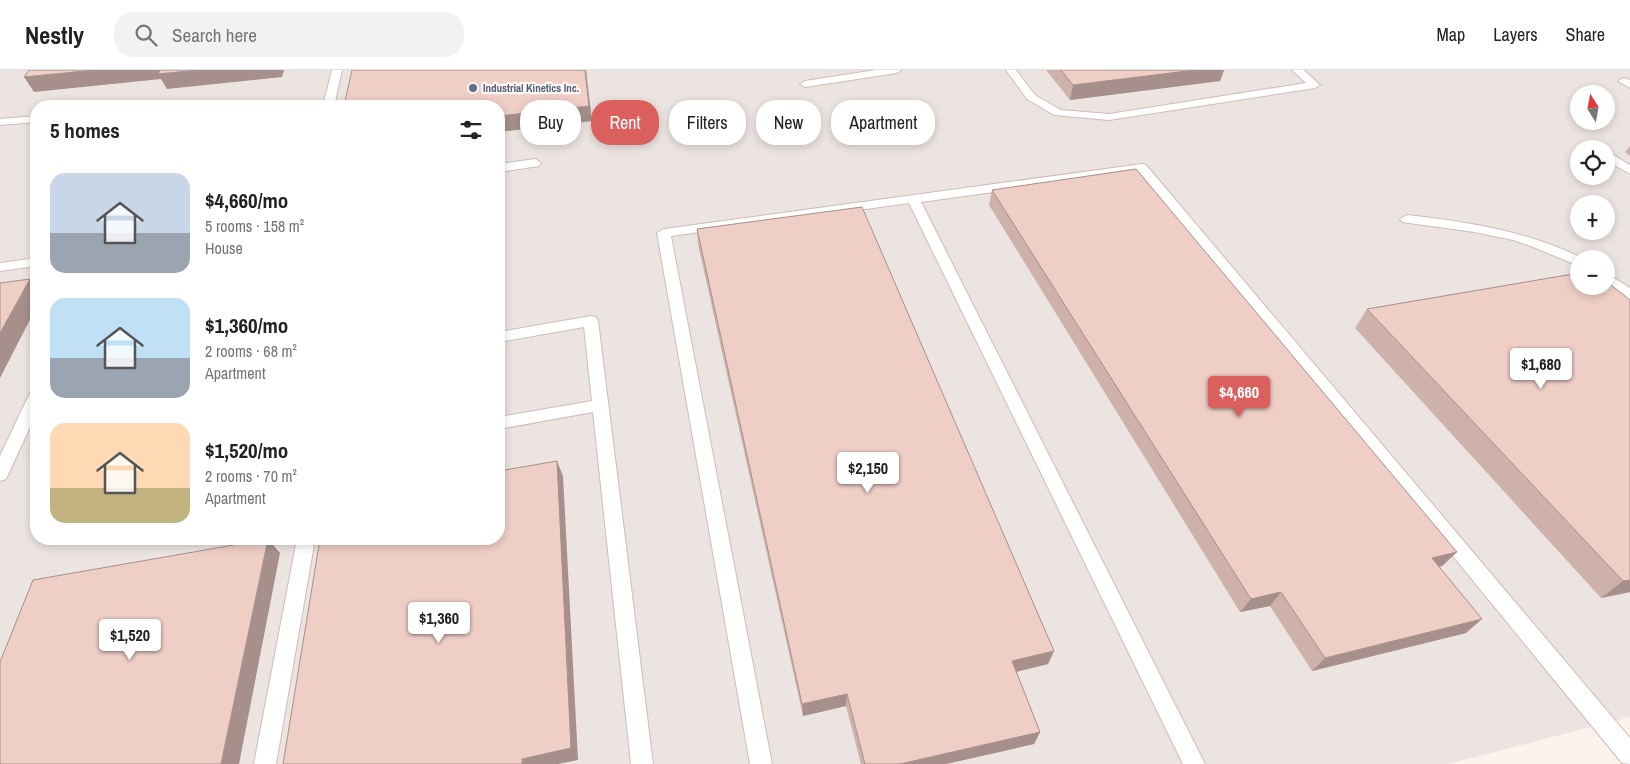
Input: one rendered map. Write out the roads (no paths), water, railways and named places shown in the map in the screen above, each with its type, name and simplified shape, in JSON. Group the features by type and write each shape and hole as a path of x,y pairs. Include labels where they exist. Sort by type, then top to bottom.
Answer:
{"lane":[{"path":"330,100 337,70"},
{"path":"806,84 897,70"},
{"path":"1011,70 1031,98 1058,113 1108,117 1314,85 1297,70"},
{"path":"0,122 30,120"},
{"path":"1615,160 1630,170"},
{"path":"505,167 536,163"},
{"path":"761,764 664,232 1142,168 1630,756"},
{"path":"913,200 1194,764"},
{"path":"1407,219 1476,227 1518,236 1570,258"},
{"path":"0,267 30,263"},
{"path":"1615,284 1630,294"},
{"path":"505,336 591,321 642,764"},
{"path":"505,422 601,405"},
{"path":"0,474 30,410"},
{"path":"265,764 305,545"}],"place":[{"name":"Industrial Kinetics Inc.","path":"473,88"}]}
